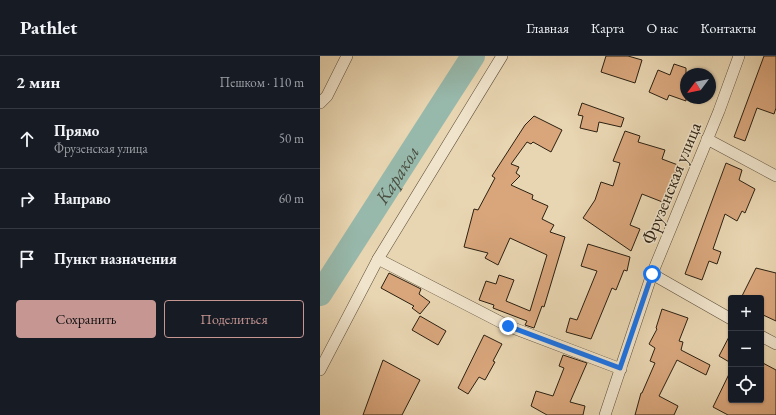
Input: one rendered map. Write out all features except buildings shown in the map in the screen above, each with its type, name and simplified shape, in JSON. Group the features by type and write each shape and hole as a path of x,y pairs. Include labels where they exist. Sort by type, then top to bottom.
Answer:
{"street":[{"path":"320,103 327,96 347,56"},
{"path":"320,370 378,259 502,56"},
{"name":"Фрузенская улица","path":"605,415 652,274 739,56"},
{"path":"707,139 776,176"},
{"path":"378,259 508,326 620,368"},
{"path":"652,274 728,316"},
{"path":"764,338 776,344"}],"waterway":[{"name":"Каракол","path":"320,294 473,56"}],"route":[{"path":"508,326 620,368 652,274"}]}
